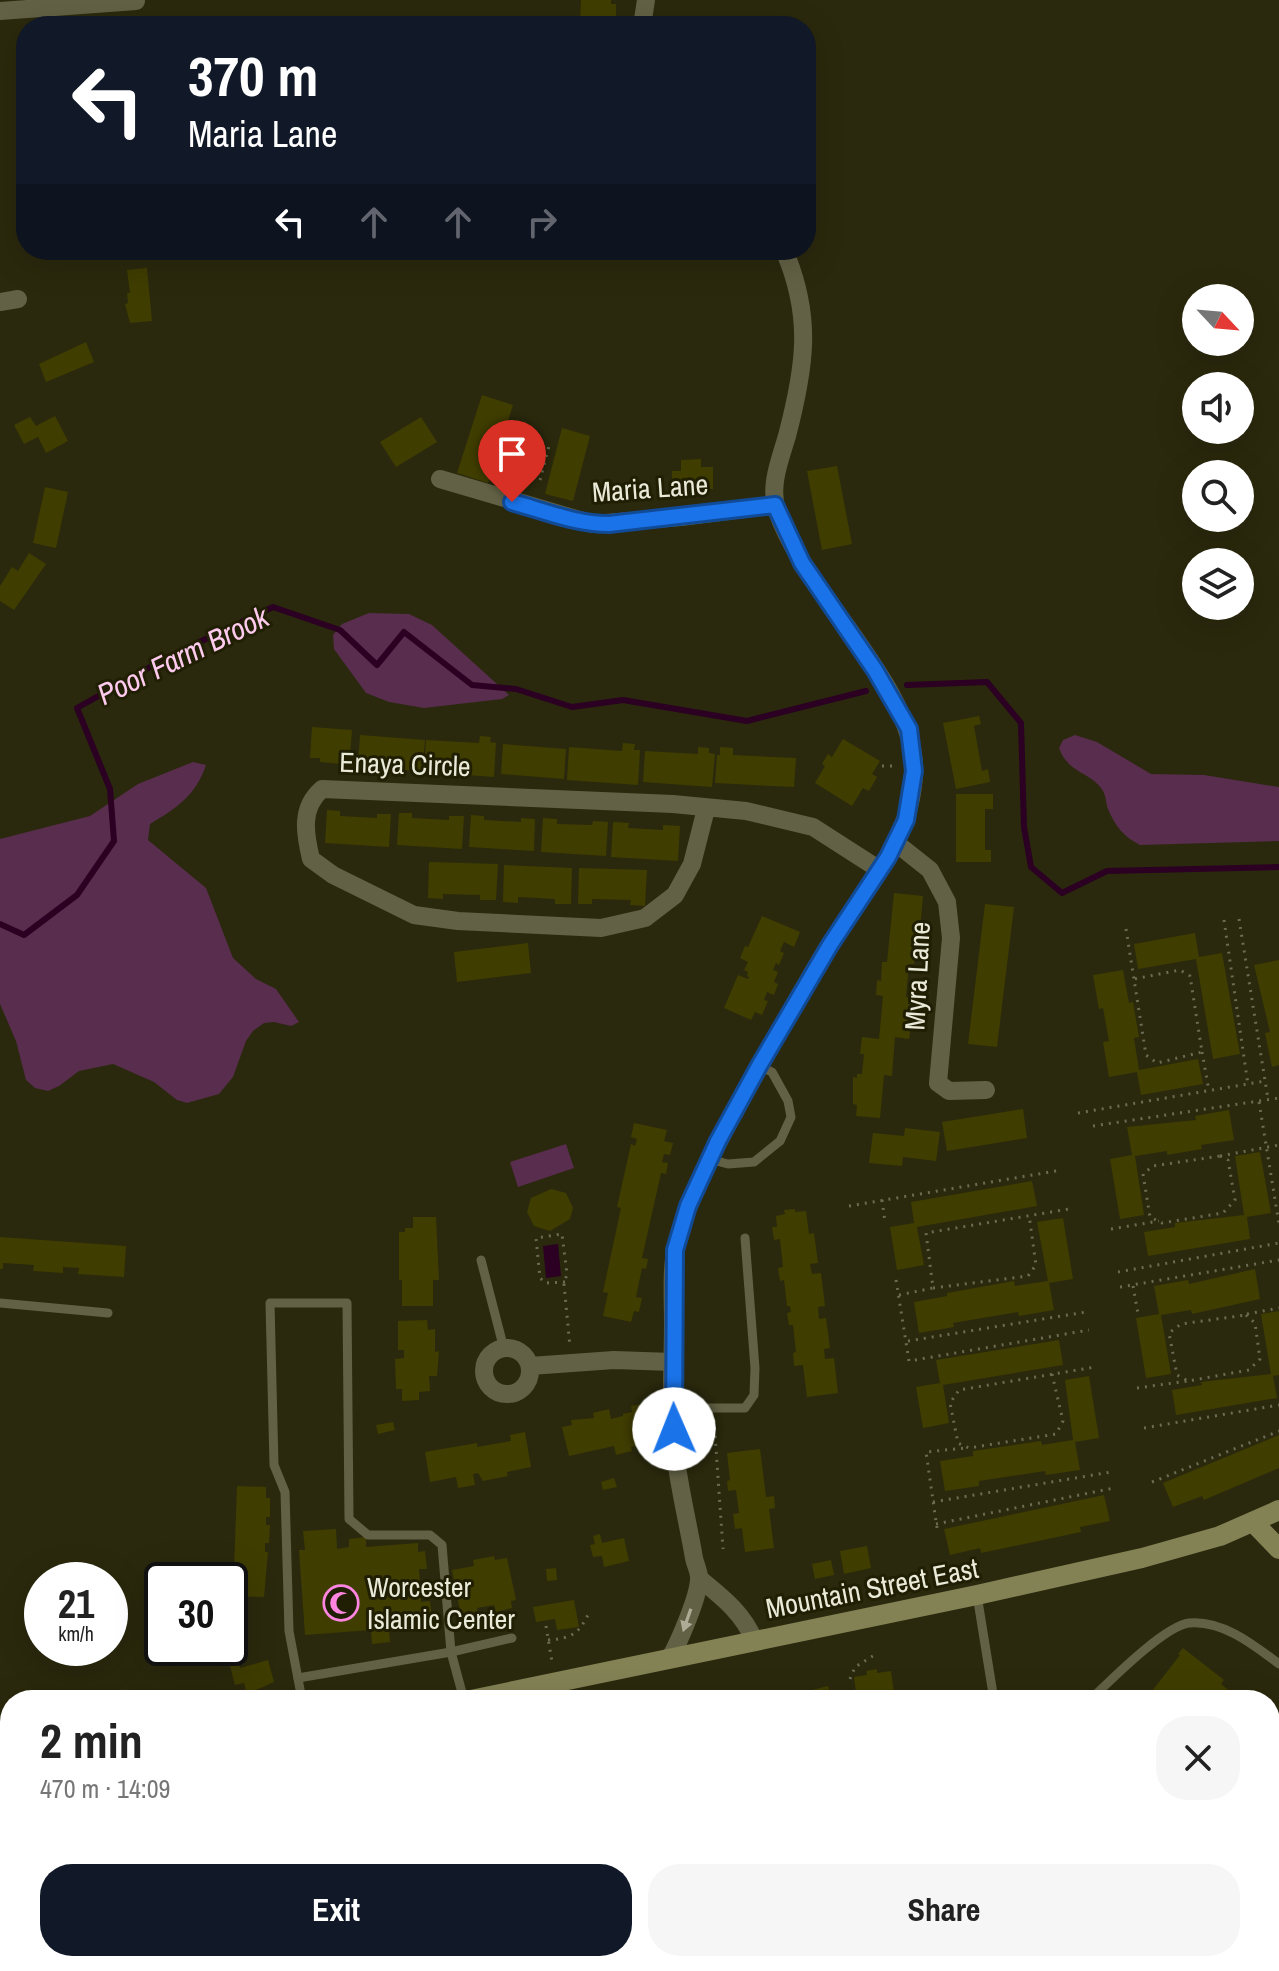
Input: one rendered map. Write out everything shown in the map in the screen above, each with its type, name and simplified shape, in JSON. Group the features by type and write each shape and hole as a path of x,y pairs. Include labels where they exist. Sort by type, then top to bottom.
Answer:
{"main road":[{"name":"Mountain Street East","path":"518,1690 1142,1558 1220,1536 1279,1510"},
{"path":"1253,1522 1279,1549"}],"street":[{"path":"0,11 136,1"},
{"path":"670,1658 687,1621 700,1579 675,1451 675,1250 688,1206 709,1159 759,1066 830,945 896,843 906,820 914,771 909,729 875,670 802,563 775,505 775,479 793,412 804,349 804,315 788,260"},
{"name":"Maria Lane","path":"440,479 593,524 775,505"},
{"name":"Enaya Circle","path":"706,809 692,864 675,895 645,918 601,928 458,921 414,915 333,875 311,859 304,832 311,798 322,789 673,804 746,811 813,827 880,870"},
{"name":"Myra Lane","path":"896,843 930,870 947,902 951,938 938,1083 949,1091 986,1090"},
{"path":"504,1349 520,1351 530,1366 529,1380 519,1391 506,1394 493,1389 486,1380 486,1363 494,1352 504,1349"},
{"path":"530,1366 614,1360 673,1362"},
{"path":"700,1579 732,1607 749,1627 754,1640"}],"lane":[{"path":"709,1159 728,1164 754,1162 780,1141 791,1117 788,1101 772,1072 759,1066"},
{"path":"674,1408 745,1408 754,1395 755,1368 745,1238"},
{"path":"481,1260 504,1349"},
{"path":"0,1303 108,1313"},
{"path":"300,1690 289,1631 285,1492 274,1465 270,1303 347,1303 349,1519 368,1535 430,1535 442,1545 451,1652 461,1690"},
{"path":"977,1595 992,1690"},
{"path":"1101,1690 1142,1652 1186,1623 1206,1624 1230,1632 1279,1664"},
{"path":"298,1678 451,1652 512,1638"}],"path":[{"path":"540,480 550,442"},
{"path":"882,766 901,766"},
{"path":"1239,919 1268,1099"},
{"path":"1224,920 1248,1085"},
{"path":"1126,929 1146,1055 1157,1063 1202,1052"},
{"path":"1134,979 1180,970 1190,976 1209,1091"},
{"path":"1078,1113 1265,1081"},
{"path":"1093,1126 1279,1098"},
{"path":"1259,1101 1279,1224"},
{"path":"1220,1156 1228,1160 1235,1200 1223,1213 1162,1223 1150,1217 1143,1174 1153,1166 1279,1145"},
{"path":"849,1206 1062,1170"},
{"path":"882,1200 885,1222"},
{"path":"933,1288 926,1233 1069,1209"},
{"path":"899,1295 1028,1276 1036,1265 1029,1215"},
{"path":"1111,1229 1159,1221"},
{"path":"565,1282 546,1283 540,1278 536,1238 562,1234 570,1327 569,1363"},
{"path":"1118,1272 1279,1243"},
{"path":"1120,1287 1279,1260"},
{"path":"896,1280 909,1361 1089,1330"},
{"path":"1133,1285 1138,1314"},
{"path":"1188,1381 1177,1375 1169,1333 1181,1324 1279,1308"},
{"path":"906,1342 1086,1312"},
{"path":"1137,1388 1249,1370 1260,1359 1255,1323 1246,1315"},
{"path":"969,1448 958,1443 950,1403 959,1390 1095,1367"},
{"path":"1052,1374 1063,1421 1056,1434 926,1452 937,1526 1114,1488"},
{"path":"1144,1428 1279,1405"},
{"path":"713,1408 723,1549"},
{"path":"1152,1482 1279,1431"},
{"path":"933,1502 1111,1472"},
{"path":"548,1640 570,1637 581,1628 590,1611"},
{"path":"546,1626 555,1682"},
{"path":"850,1679 855,1667 876,1654"}],"shaded area":[{"path":"369,613 409,614 432,625 509,695 502,699 424,708 389,702 366,693 334,649 333,635 342,624"},
{"path":"1075,735 1097,742 1151,774 1204,775 1279,787 1279,841 1140,845 1117,826 1098,785 1063,757 1059,748 1063,740"},
{"path":"193,762 206,765 197,785 177,806 150,824 148,840 206,888 233,958 256,979 276,989 299,1022 291,1026 264,1023 246,1041 233,1077 219,1094 187,1103 177,1100 154,1082 113,1064 79,1071 48,1091 35,1088 26,1080 16,1041 0,1004 0,839 90,816 138,784"},
{"path":"566,1144 574,1168 518,1187 510,1162"},
{"path":"558,1244 561,1276 546,1278 543,1246"}],"building":[{"path":"581,0 611,0 611,4 616,4 616,16 580,16"},
{"path":"147,268 152,321 130,323 125,304 128,303 127,293 130,293 127,270"},
{"path":"86,342 94,362 46,382 39,364"},
{"path":"482,395 513,405 488,483 457,473"},
{"path":"55,416 68,441 46,453 38,437 24,444 14,425 30,417 36,426"},
{"path":"421,417 437,442 396,467 380,442"},
{"path":"562,428 590,436 573,501 545,494"},
{"path":"701,459 701,467 713,467 713,489 672,489 672,471 681,471 681,460"},
{"path":"837,466 852,544 822,550 807,471"},
{"path":"45,487 68,492 56,548 33,543"},
{"path":"29,553 46,564 14,610 0,601 0,586 12,567 18,571"},
{"path":"979,716 981,724 974,726 982,771 988,769 990,782 956,789 943,723"},
{"path":"312,727 352,730 350,755 343,755 342,764 310,758"},
{"path":"360,735 425,740 422,771 358,767"},
{"path":"480,736 491,737 490,742 496,743 494,777 424,772 426,740 479,743"},
{"path":"843,739 880,761 872,774 877,777 869,791 863,788 852,806 815,783 828,754 832,757"},
{"path":"623,743 635,744 634,750 640,750 638,785 567,780 569,747 622,751"},
{"path":"503,744 566,749 564,779 501,774"},
{"path":"698,747 709,748 709,753 715,754 712,787 643,782 645,751 698,754"},
{"path":"720,747 733,748 733,755 796,758 794,787 715,783"},
{"path":"956,794 993,794 993,809 985,809 985,850 991,850 991,862 956,862"},
{"path":"327,810 340,811 340,816 377,818 377,814 391,814 389,847 325,843"},
{"path":"399,813 412,813 412,818 449,820 449,816 464,816 462,849 397,845"},
{"path":"471,815 484,816 484,820 521,822 521,818 535,819 534,851 469,847"},
{"path":"543,818 557,819 557,824 608,822 606,856 541,852"},
{"path":"613,822 629,823 628,828 663,830 663,825 680,826 678,861 611,857"},
{"path":"429,862 498,864 496,900 480,900 480,895 443,894 443,899 428,898"},
{"path":"504,865 572,868 571,904 555,904 555,899 518,897 518,903 503,902"},
{"path":"579,868 647,870 645,906 630,905 631,900 592,899 592,904 578,904"},
{"path":"894,893 923,896 918,952 915,952 914,964 909,964 906,997 914,998 914,1027 911,1027 909,1039 895,1037 892,1076 884,1075 880,1118 856,1116 853,1077 862,1074 862,1037 879,1039 883,996 876,995 877,980 881,981 882,962 887,962"},
{"path":"985,904 1014,907 997,1047 968,1044"},
{"path":"762,916 800,932 794,947 784,942 780,951 784,953 773,970 778,972 774,995 767,992 764,1000 768,1001 762,1015 755,1012 751,1020 724,1008 738,975 749,977 744,970 748,962 740,958"},
{"path":"1195,933 1199,957 1222,953 1240,1054 1213,1059 1196,959 1138,969 1134,944"},
{"path":"528,943 531,973 457,982 454,952"},
{"path":"1279,960 1279,1065 1272,1067 1265,1033 1270,1032 1254,965"},
{"path":"1123,970 1139,1037 1134,1038 1139,1070 1198,1059 1203,1084 1141,1095 1137,1072 1109,1077 1103,1042 1109,1041 1093,975"},
{"path":"1023,1109 1027,1138 947,1151 942,1122"},
{"path":"1229,1110 1234,1140 1167,1155 1167,1151 1135,1156 1144,1215 1120,1219 1110,1159 1132,1155 1127,1127 1196,1120 1195,1116"},
{"path":"634,1123 667,1130 664,1141 673,1143 670,1155 664,1154 662,1162 668,1163 666,1174 661,1173 642,1258 648,1259 646,1269 642,1268 636,1297 642,1298 639,1312 634,1311 631,1322 603,1316 608,1293 603,1292 631,1144 635,1146 637,1139 631,1137"},
{"path":"905,1128 940,1132 936,1161 903,1157 902,1166 869,1163 873,1133 904,1136"},
{"path":"1260,1152 1271,1213 1247,1217 1250,1239 1148,1256 1144,1232 1175,1227 1175,1223 1244,1215 1235,1156"},
{"path":"1032,1181 1037,1206 917,1227 924,1265 897,1270 890,1227 914,1223 911,1202"},
{"path":"551,1189 566,1193 573,1208 570,1219 550,1231 534,1226 527,1212 531,1198"},
{"path":"795,1209 795,1212 806,1211 809,1234 814,1233 818,1263 810,1264 812,1274 821,1273 825,1306 818,1307 819,1319 826,1318 830,1348 824,1349 825,1359 834,1358 838,1393 807,1397 803,1365 794,1366 793,1325 789,1325 787,1313 791,1312 778,1268 783,1267 780,1239 774,1240 772,1227 777,1227 776,1216 785,1214 784,1210"},
{"path":"413,1217 436,1217 439,1280 433,1280 433,1306 402,1306 399,1232 413,1228"},
{"path":"1063,1218 1073,1279 1049,1283 1054,1310 1019,1316 1018,1312 953,1323 954,1327 919,1333 914,1302 1014,1281 1015,1286 1048,1281 1037,1222"},
{"path":"0,1237 126,1246 124,1277 78,1274 79,1268 63,1267 63,1273 33,1271 34,1265 3,1263 3,1269 0,1269"},
{"path":"1255,1269 1260,1299 1192,1314 1191,1310 1161,1315 1171,1374 1146,1378 1136,1318 1159,1314 1154,1286 1188,1280 1189,1284"},
{"path":"1279,1311 1279,1375 1273,1376 1277,1398 1176,1415 1172,1390 1202,1385 1201,1382 1271,1374 1261,1314"},
{"path":"427,1320 428,1330 435,1329 435,1352 439,1351 437,1376 429,1376 430,1391 419,1392 419,1400 402,1401 402,1389 396,1389 395,1359 404,1358 404,1350 398,1350 398,1321"},
{"path":"1059,1340 1063,1365 943,1385 949,1423 923,1428 916,1387 940,1383 936,1360"},
{"path":"1089,1376 1099,1438 1075,1442 1080,1470 1046,1475 1045,1471 979,1481 979,1486 945,1491 940,1461 973,1456 973,1451 1041,1441 1042,1445 1073,1440 1065,1380"},
{"path":"642,1404 649,1436 641,1437 642,1445 616,1455 614,1446 569,1456 562,1427 572,1425 571,1420 594,1418 593,1413 609,1409 611,1419 632,1412 631,1406"},
{"path":"393,1422 395,1430 378,1434 376,1425"},
{"path":"525,1432 531,1467 483,1481 478,1473 473,1474 475,1485 458,1488 456,1477 430,1482 425,1452 511,1441 510,1435"},
{"path":"1279,1435 1279,1468 1204,1500 1202,1496 1173,1507 1163,1483"},
{"path":"760,1449 766,1497 774,1496 775,1508 769,1509 774,1548 745,1552 742,1528 735,1529 733,1514 739,1513 736,1490 728,1491 727,1453"},
{"path":"614,1478 617,1487 603,1490 601,1482"},
{"path":"237,1486 266,1487 266,1498 270,1498 270,1517 266,1517 266,1525 270,1525 269,1543 265,1543 265,1552 268,1552 264,1597 248,1596 248,1562 234,1562"},
{"path":"1104,1495 1110,1521 1080,1527 1081,1532 981,1553 980,1548 950,1555 944,1529"},
{"path":"336,1529 337,1549 349,1547 349,1539 366,1537 366,1547 418,1543 418,1552 425,1551 427,1569 419,1569 421,1602 430,1601 432,1618 425,1619 426,1627 389,1630 390,1642 372,1644 371,1630 305,1635 299,1550 305,1550 303,1531"},
{"path":"600,1534 602,1543 624,1538 629,1561 604,1567 602,1556 593,1557 590,1545 595,1544 593,1536"},
{"path":"867,1546 871,1568 844,1574 840,1551"},
{"path":"494,1556 495,1560 507,1558 516,1600 511,1601 512,1608 496,1612 494,1605 477,1608 478,1612 461,1616 452,1570 474,1566 473,1560"},
{"path":"831,1560 834,1575 815,1579 812,1564"},
{"path":"556,1568 557,1580 547,1581 546,1569"},
{"path":"574,1600 579,1627 557,1630 555,1619 536,1622 533,1607"},
{"path":"1183,1648 1224,1680 1221,1684 1228,1690 1153,1690"},
{"path":"268,1660 274,1682 256,1690 246,1690 244,1683 235,1685 230,1666"},
{"path":"866,1671 891,1671 894,1690 856,1690 854,1677 867,1675"}],"waterway":[{"name":"Poor Farm Brook","path":"0,924 24,935 77,895 114,841 110,789 77,708 166,658 273,607 340,630 377,665 404,632 472,685 516,689 572,707 623,700 747,721 866,691"},
{"name":"Poor Farm Brook","path":"907,685 987,682 1021,723 1024,827 1031,867 1062,893 1107,871 1279,867"}],"place":[{"name":"Worcester Islamic Center","path":"341,1603"}],"route":[{"path":"512,502 593,524 775,505 802,563 875,670 909,729 914,771 906,820 888,857 830,945 759,1066 718,1141 688,1206 675,1250 674,1429"}]}
